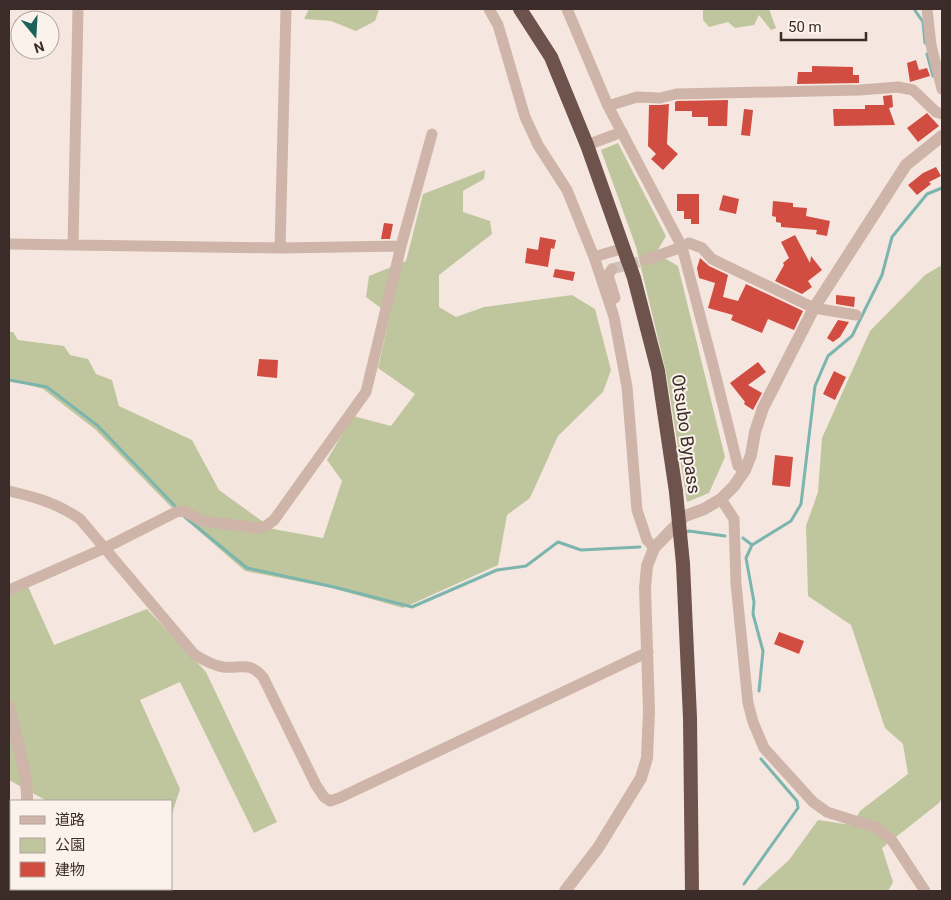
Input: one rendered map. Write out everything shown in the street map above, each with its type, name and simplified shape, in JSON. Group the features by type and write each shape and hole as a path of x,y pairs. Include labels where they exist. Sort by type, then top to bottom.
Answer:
{"highway":[{"name":"Otsubo Bypass","path":"520,9 551,57 588,145 634,278 658,371 676,492 683,564 690,718 692,891"},
{"path":"525,9 551,57"}],"street":[{"path":"73,245 78,9"},
{"path":"280,248 286,9"},
{"path":"489,9 498,24 525,117 538,145 567,190 594,257 614,317 627,387 637,510 647,540 654,548"},
{"path":"567,9 608,106 682,247 738,466 745,470"},
{"path":"928,9 931,45 942,90"},
{"path":"608,106 636,97 660,98 676,94 860,90 898,87 913,90 936,112 942,114"},
{"path":"588,145 622,132"},
{"path":"9,590 105,548 176,512 184,511 202,521 259,528 266,526 274,520 366,392 401,246 432,134"},
{"path":"565,891 598,848 641,778 647,758 648,652 645,588 647,566 654,548 685,516 704,509 721,498 734,486 745,470 751,455 755,432 763,408 814,308 906,165 942,136"},
{"path":"645,260 682,247 688,243 702,248 712,259 814,308 856,315"},
{"path":"9,244 280,248 401,246"},
{"path":"594,257 624,248"},
{"path":"612,269 608,274 618,311 614,317"},
{"path":"9,491 45,500 65,508 80,519 194,654 207,662 222,667 248,666 256,670 263,677 316,784 324,797 330,801 469,738 648,652"},
{"path":"721,498 734,519 736,584 748,703 764,748 812,802 827,812 877,828 891,839 925,891"},
{"path":"9,707 24,775 27,800"}],"green space":[{"path":"309,9 379,9 375,21 356,31 331,21 304,19"},
{"path":"703,9 769,9 776,28 771,30 759,15 754,25 735,28 728,22 709,27 703,20"},
{"path":"618,143 666,236 656,253 678,266 725,457 709,493 687,502 666,372 636,247 601,150"},
{"path":"485,170 484,179 463,191 463,212 490,221 492,234 439,275 439,307 456,317 484,307 572,295 595,309 611,370 603,392 558,436 530,498 507,515 498,565 403,608 332,588 245,571 170,506 96,430 43,389 9,379 9,332 13,332 18,340 64,346 70,355 88,359 96,374 112,380 119,406 192,440 219,490 273,529 323,538 342,481 327,460 353,416 391,426 415,394 378,368 390,315 366,297 369,276 406,261 423,194"},
{"path":"942,265 942,798 939,803 882,848 893,882 888,891 755,891 789,860 818,820 852,825 860,811 908,774 903,744 885,728 851,625 808,596 806,526 818,492 822,438 870,331 925,275"},
{"path":"26,582 54,645 147,609 206,672 277,822 254,833 180,682 140,700 180,789 172,814 172,800 45,800 9,780 9,588"}],"building":[{"path":"916,60 919,70 927,68 930,76 910,82 907,63"},
{"path":"812,66 853,67 853,75 859,75 859,83 797,84 798,72 812,72"},
{"path":"892,95 893,107 889,108 895,125 834,126 833,109 865,109 865,105 884,105 883,96"},
{"path":"728,100 727,126 708,126 708,117 692,117 692,111 675,111 675,102 677,101"},
{"path":"669,104 667,144 678,154 663,170 651,159 656,154 648,146 649,105"},
{"path":"744,109 753,110 750,136 741,135"},
{"path":"927,113 939,126 918,142 907,128"},
{"path":"936,167 941,176 929,182 931,184 917,195 908,185 923,173"},
{"path":"677,194 699,194 699,224 691,224 691,219 684,219 684,211 677,211"},
{"path":"723,195 739,199 736,214 719,210"},
{"path":"773,201 793,203 793,207 807,208 806,216 830,221 827,236 816,234 817,230 781,227 781,223 776,222 776,217 772,216"},
{"path":"384,223 393,224 390,239 381,239"},
{"path":"795,235 810,263 811,256 822,270 808,281 812,287 802,294 775,281 784,265 783,263 789,258 781,242"},
{"path":"540,237 556,240 554,249 551,248 548,267 525,263 527,248 538,250"},
{"path":"700,258 709,266 728,275 723,297 738,301 746,284 803,311 794,330 768,319 762,333 731,320 733,315 708,308 715,283 699,278 697,268"},
{"path":"555,269 575,272 573,281 553,277"},
{"path":"836,295 855,297 854,307 836,304"},
{"path":"838,320 849,322 840,337 833,342 827,338"},
{"path":"259,359 278,360 277,378 257,376"},
{"path":"758,362 766,372 748,385 762,393 753,410 744,404 745,402 730,383"},
{"path":"834,371 846,377 835,400 823,394"},
{"path":"775,455 793,457 790,487 772,485"},
{"path":"779,632 804,641 799,654 774,644"}],"waterway":[{"path":"914,9 923,22 925,43"},
{"path":"927,54 933,76"},
{"path":"759,691 763,651 753,614 754,602 746,558 752,545 791,521 801,504 815,386 828,356 852,336 882,275 892,237 927,194 942,188"},
{"path":"9,380 47,387 98,426 175,506"},
{"path":"185,517 247,568 334,587 412,607 497,570 526,566 558,542 581,550 640,547"},
{"path":"684,533 689,531 725,536"},
{"path":"743,538 752,545"},
{"path":"744,884 798,808 797,801 761,759"}],"tunnel":[{"path":"612,269 645,260"}]}
